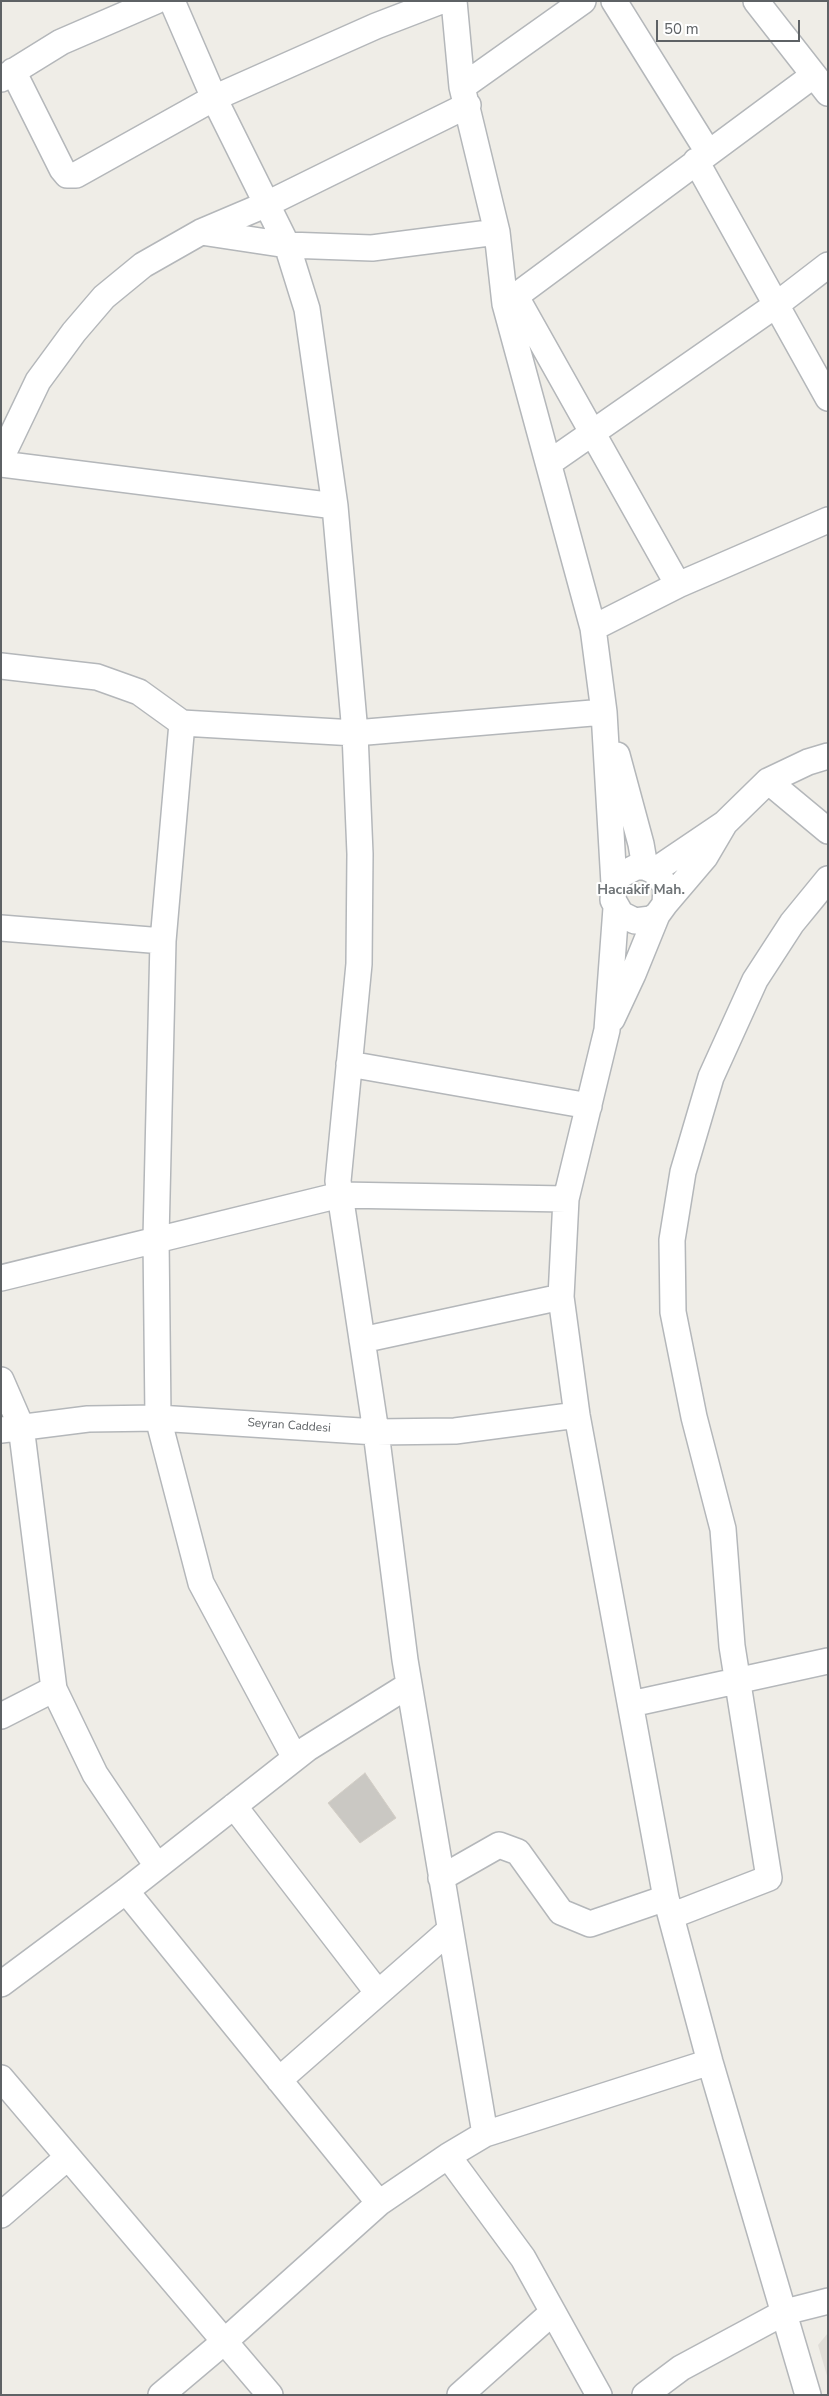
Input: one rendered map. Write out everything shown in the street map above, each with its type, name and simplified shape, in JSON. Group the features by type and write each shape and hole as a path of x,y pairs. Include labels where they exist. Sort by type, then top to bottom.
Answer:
{"street":[{"path":"156,1 62,42 7,75 62,170 71,176 82,174 214,98 376,26 441,1"},
{"path":"172,1 214,98 286,245 307,309 335,506 355,733 360,854 359,964 338,1181 376,1432 409,1685 485,2134"},
{"path":"454,1 465,96 549,463 593,628 604,712 615,896 607,1030 566,1199 561,1297 577,1415 668,1907 710,2062 808,2395"},
{"path":"1,458 38,381 74,332 104,297 143,265 201,232 267,204 465,96 583,1"},
{"path":"614,1 702,157 776,305 828,398"},
{"path":"510,299 702,157 821,84 756,1"},
{"path":"201,232 286,245 372,248 497,232"},
{"path":"549,463 776,305 828,265"},
{"path":"510,299 592,433 678,585"},
{"path":"1,464 335,506"},
{"path":"593,628 678,585 827,522"},
{"path":"1,666 97,677 139,692 182,723 355,733 604,712"},
{"path":"604,712 641,844 650,869 666,886 661,910 634,974 607,1030"},
{"path":"182,723 163,940 156,1238 158,1418 201,1583 296,1758"},
{"path":"726,823 650,869 636,867 627,870 619,876 615,896 621,914 635,921 650,919 661,910 705,856 726,823 768,781 808,762 828,756"},
{"path":"768,781 828,831"},
{"path":"441,1878 499,1845 518,1852 561,1912 590,1924 668,1907 769,1878 732,1646 723,1529 694,1417 673,1312 672,1240 683,1172 711,1077 755,980 792,923 828,879"},
{"path":"1,928 163,940"},
{"path":"349,1064 588,1106"},
{"path":"1,1278 156,1238 340,1195 566,1199"},
{"path":"362,1340 561,1297"},
{"path":"1,1380 11,1428 54,1688 95,1774 157,1866"},
{"name":"Seyran Caddesi","path":"11,1428 88,1419 158,1418 376,1432 455,1431 577,1415"},
{"path":"631,1704 828,1661"},
{"path":"1,1984 126,1891 296,1758 409,1685"},
{"path":"1,1716 54,1688"},
{"path":"234,1806 378,1993"},
{"path":"126,1891 379,2203"},
{"path":"279,2080 450,1930"},
{"path":"161,2395 225,2341 379,2203 448,2156 485,2134 710,2062"},
{"path":"1,2078 270,2395"},
{"path":"448,2156 523,2258 599,2395"},
{"path":"1,2215 68,2157"},
{"path":"645,2395 681,2368 784,2312 828,2301"},
{"path":"460,2395 553,2312"}],"shaded area":[{"path":"828,2333 828,2379 818,2345"}],"building":[{"path":"365,1773 396,1818 360,1843 328,1803"}],"district":[{"name":"Hacıakif Mah.","path":"641,891"}]}
